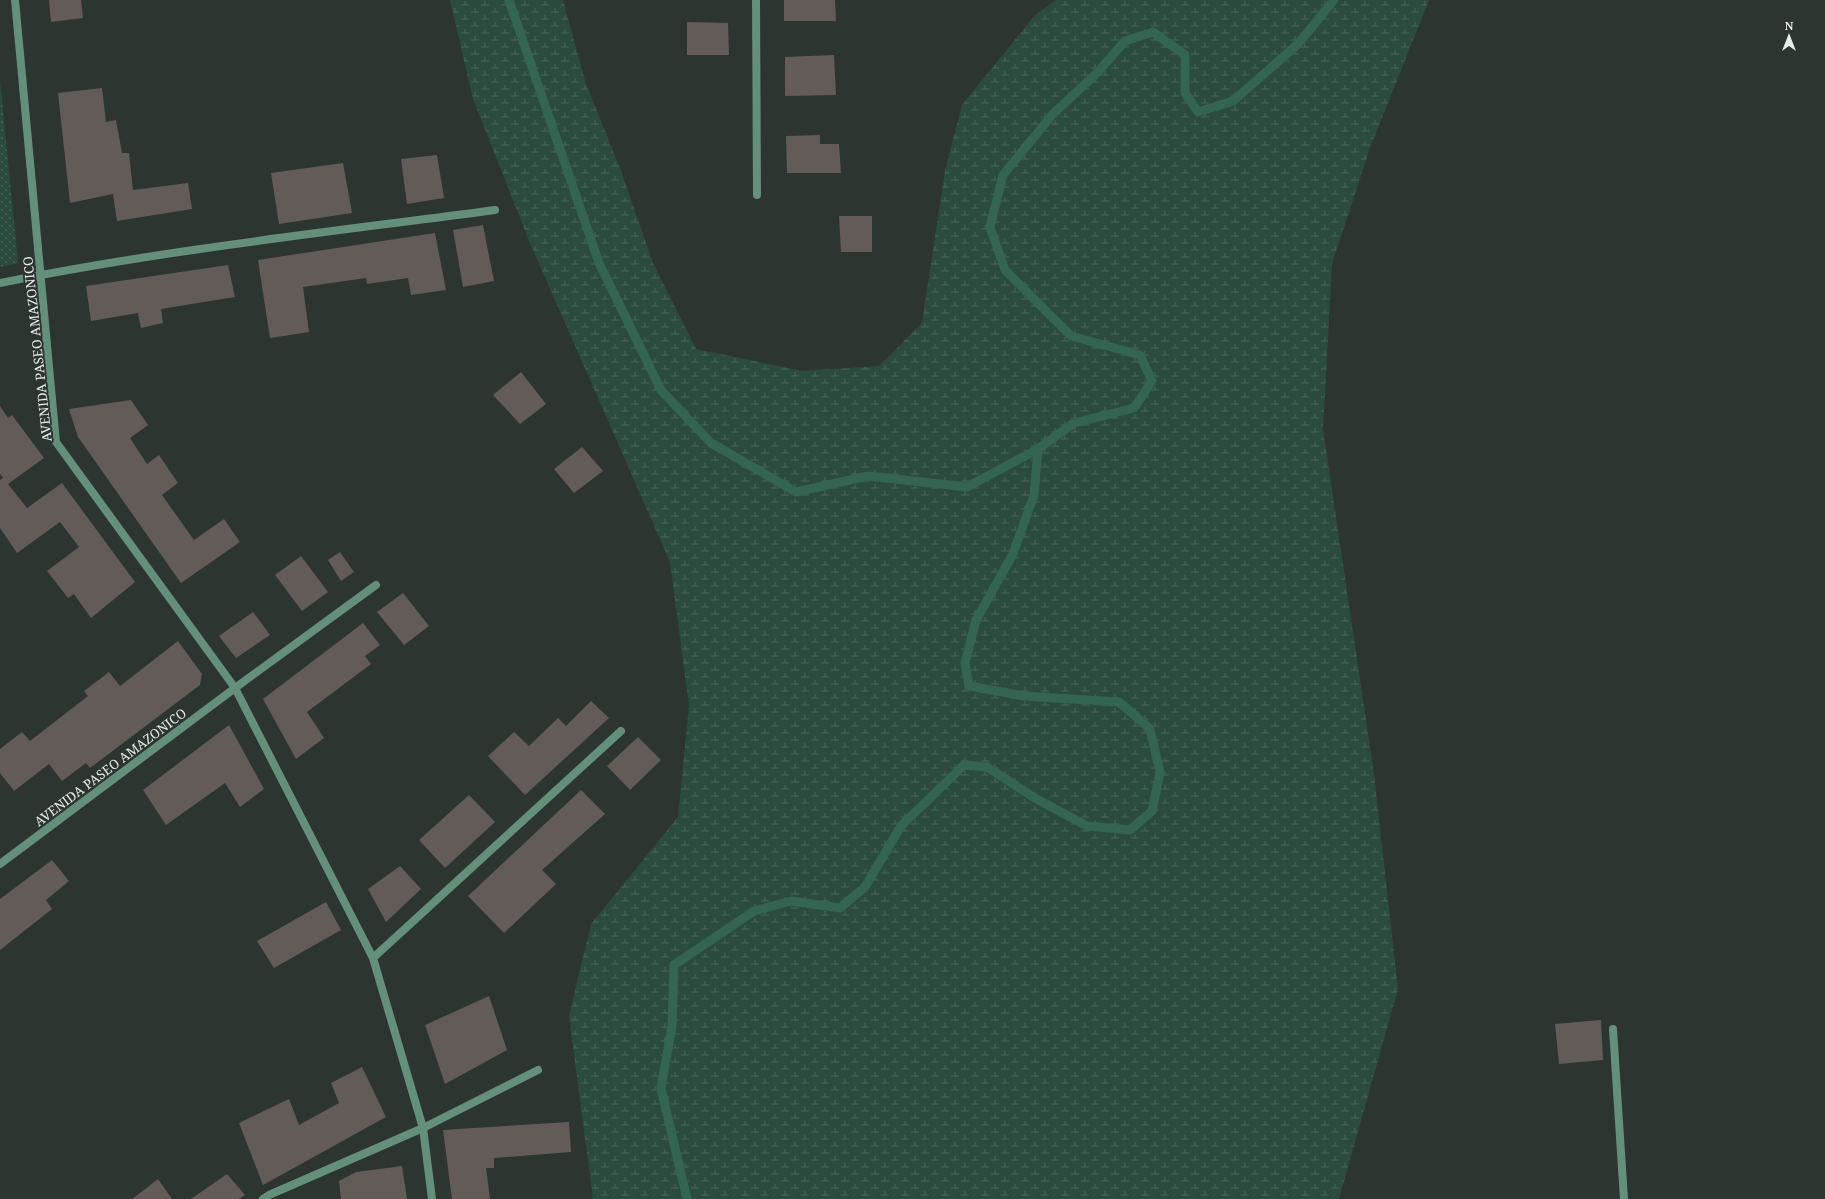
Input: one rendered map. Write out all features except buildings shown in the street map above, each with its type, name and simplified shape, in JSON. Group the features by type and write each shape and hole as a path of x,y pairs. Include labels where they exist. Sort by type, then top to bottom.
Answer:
{"street":[{"name":"AVENIDA PASEO AMAZONICO","path":"14,0 56,442 234,688"},
{"path":"756,0 757,195"},
{"path":"0,283 208,248 495,210"},
{"name":"AVENIDA PASEO AMAZONICO","path":"0,864 234,688 376,585"},
{"path":"234,688 373,958 423,1128 432,1199"},
{"path":"373,958 621,731"},
{"path":"1613,1029 1624,1199"},
{"path":"263,1199 269,1195 423,1128 538,1070"}],"green space":[{"path":"450,0 563,0 586,84 620,168 653,263 696,349 802,371 879,366 922,323 945,171 962,105 1035,15 1056,0 1429,0 1370,148 1332,264 1323,429 1374,774 1398,989 1339,1199 593,1199 569,1016 591,924 678,817 689,706 670,562 530,243 473,99"},
{"path":"0,81 18,263 0,267"}],"waterway":[{"path":"509,0 599,263 661,390 711,443 796,492 868,476 967,487 1038,449"},
{"path":"687,1199 661,1088 672,1026 674,965 754,911 791,901 840,908 865,887 901,826 964,765 987,767 1033,797 1087,826 1130,830 1152,811 1160,772 1150,729 1119,702 1024,696 969,686 965,663 976,620 1013,554 1034,495 1038,449 1074,423 1134,408 1152,381 1140,355 1071,336 1005,270 990,227 1003,175 1052,115 1098,72 1125,41 1153,32 1185,55 1185,93 1198,112 1233,101 1298,44 1334,0"}]}
